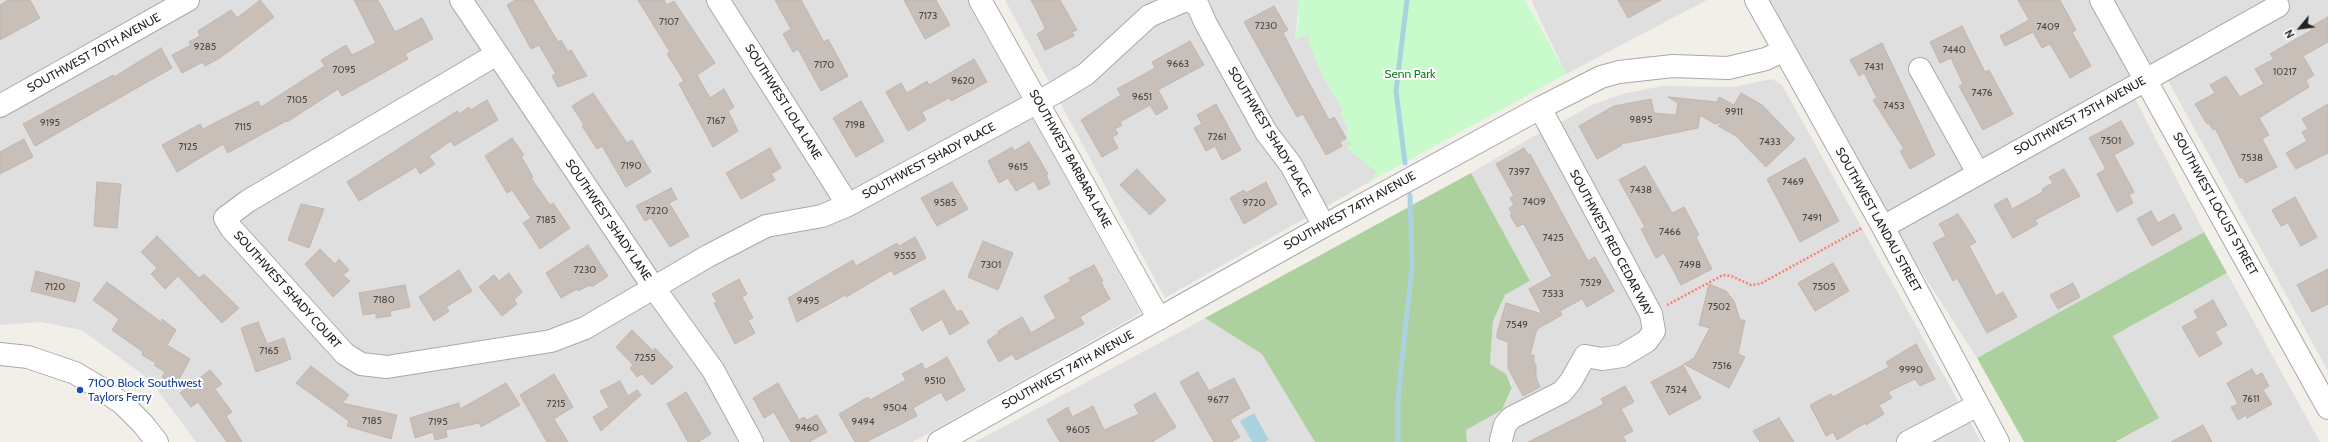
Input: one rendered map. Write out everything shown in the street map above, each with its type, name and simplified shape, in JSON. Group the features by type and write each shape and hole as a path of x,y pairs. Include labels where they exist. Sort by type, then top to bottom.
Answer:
{"street":[{"name":"SOUTHWEST 70TH AVENUE","path":"0,106 188,0"},
{"name":"SOUTHWEST SHADY LANE","path":"461,0 654,288 713,370 752,442"},
{"name":"SOUTHWEST LOLA LANE","path":"718,0 848,205"},
{"name":"SOUTHWEST BARBARA LANE","path":"980,0 1159,320"},
{"name":"SOUTHWEST LANDAU STREET","path":"1756,0 1880,223 1998,442"},
{"name":"SOUTHWEST LOCUST STREET","path":"2102,0 2328,408"},
{"name":"SOUTHWEST SHADY PLACE","path":"654,288 708,256 766,226 822,216 848,205 1038,102 1086,74 1150,16 1196,2 1206,24 1266,132 1291,165 1324,226"},
{"name":"SOUTHWEST 75TH AVENUE","path":"1880,223 1978,173 2278,6"},
{"name":"SOUTHWEST 74TH AVENUE","path":"950,439 1324,226 1540,108 1601,78 1619,72 1673,66 1728,68 1766,59 1784,50"},
{"name":"SOUTHWEST SHADY COURT","path":"497,54 228,213 225,218 227,223 345,354 361,364 387,367 551,341 585,328 654,288"},
{"path":"1920,69 1978,173"},
{"name":"SOUTHWEST RED CEDAR WAY","path":"1501,440 1505,424 1511,418 1562,392 1571,381 1585,356 1592,359 1612,359 1638,347 1647,341 1654,331 1651,314 1540,108"},
{"path":"0,354 28,357 75,373 123,404 157,442"},
{"path":"1908,442 1978,405"}],"path":[{"path":"1675,300 1723,275 1731,276 1751,285 1760,284 1880,223"}],"shaded area":[{"path":"0,0 967,0 1141,313 913,442 196,442 150,380 82,330 41,322 0,325"},
{"path":"1005,0 1299,0 1295,40 1309,33 1322,74 1343,111 1340,113 1348,128 1352,146 1346,146 1377,172 1371,181 1165,298"},
{"path":"1531,0 1707,0 1566,74"},
{"path":"1746,0 2328,0 2328,371 2166,77 2134,97 2204,232 1977,358"},
{"path":"1772,79 1782,85 1981,442 1467,442 1466,430 1502,410 1512,391 1512,384 1503,372 1490,364 1493,321 1505,295 1530,281 1471,173 1546,129 1547,130 1592,105 1622,94 1663,86 1733,87"},
{"path":"2227,273 2320,442 2115,442 2158,418 2113,336"},
{"path":"1282,277 1373,442 975,442 1152,347"}],"green space":[{"name":"Senn Park","path":"1299,0 1525,0 1566,74 1371,181 1376,172 1345,146 1352,146 1346,136 1348,128 1340,113 1343,111 1322,74 1308,42 1309,33 1295,40 1299,20 1297,5"},
{"path":"1471,173 1530,281 1505,295 1493,321 1490,364 1506,374 1512,388 1502,410 1466,430 1467,442 1315,442 1262,354 1205,318"},
{"path":"2204,232 2227,273 2113,336 2159,418 2115,442 2024,442 1977,358"}],"water":[{"path":"1254,413 1269,440 1265,442 1252,442 1240,421"}],"building":[{"path":"8,0 30,0 40,18 0,40 0,5"},
{"path":"260,0 274,17 220,58 205,66 203,62 182,73 172,55 191,45 189,42 200,36 198,31 231,10 237,18"},
{"path":"354,0 378,0 395,32 422,18 433,39 405,54 408,59 342,96 338,89 287,122 286,121 228,153 223,144 177,172 162,145 200,124 203,129 258,101 261,107 325,66 321,60 346,45 352,55 376,43"},
{"path":"515,0 533,0 558,42 561,40 568,52 571,50 587,76 558,87 552,76 556,74 539,45 531,49 507,5"},
{"path":"638,0 664,0 667,5 674,1 715,63 697,75 710,98 724,89 734,107 728,111 738,131 713,147 679,84 684,81 667,54 670,52"},
{"path":"775,0 801,0 824,42 828,39 848,76 821,91 798,49 793,52 783,34 791,29"},
{"path":"904,0 936,0 950,25 925,39"},
{"path":"1031,0 1060,0 1077,30 1072,32 1074,36 1045,50 1037,34 1045,29 1044,25"},
{"path":"1618,0 1661,0 1628,18"},
{"path":"2018,0 2060,0 2076,30 2072,32 2091,66 2070,78 2050,44 2042,48 2033,32 2005,46 2000,36 2029,20"},
{"path":"1274,6 1288,30 1283,33 1329,120 1334,117 1346,138 1340,142 1342,146 1326,155 1303,114 1297,117 1244,22"},
{"path":"2328,17 2328,42 2303,56 2314,75 2306,80 2309,87 2259,118 2269,135 2262,139 2277,167 2246,183 2242,177 2240,178 2215,128 2213,130 2209,123 2207,124 2195,104 2215,93 2210,85 2226,76 2240,97 2264,84 2255,69 2274,59 2270,54 2312,30 2310,27"},
{"path":"1962,26 1985,72 1989,70 2013,114 1983,130 1959,86 1963,84 1951,58 1940,63 1930,42"},
{"path":"1190,41 1204,65 1158,90 1168,108 1156,115 1150,105 1120,122 1122,125 1115,129 1118,134 1112,137 1118,148 1102,157 1081,120 1121,95 1117,89 1155,68 1152,62"},
{"path":"1882,43 1935,155 1910,169 1900,151 1904,149 1873,100 1877,98 1864,73 1859,76 1850,60"},
{"path":"161,48 172,68 35,146 23,124 113,75 114,77"},
{"path":"974,59 987,82 951,101 949,98 922,112 926,120 908,131 886,92 901,83 907,93 927,81 929,85"},
{"path":"593,93 627,143 632,140 651,172 626,187 602,146 597,149 582,126 584,125 572,106"},
{"path":"1741,93 1762,105 1795,139 1766,167 1736,136 1718,126 1725,122 1715,124 1700,115 1698,128 1621,144 1622,145 1597,159 1579,126 1614,106 1651,99 1654,113 1676,115 1678,103 1668,97 1717,102 1719,97 1734,105"},
{"path":"487,100 498,120 454,146 451,141 429,156 435,164 420,174 416,167 359,201 347,182 457,111 459,114 469,107 471,110"},
{"path":"861,101 884,141 856,157 833,118"},
{"path":"1216,104 1241,150 1222,160 1215,146 1206,151 1194,128 1202,124 1197,115"},
{"path":"2328,104 2328,153 2296,169 2286,153 2307,141 2302,132 2308,129 2302,119"},
{"path":"2121,121 2134,144 2114,155 2134,192 2129,195 2133,203 2117,212 2097,174 2106,169 2089,138"},
{"path":"512,138 524,155 521,156 533,177 531,178 550,205 553,203 570,228 540,249 523,223 531,218 512,190 507,193 485,156"},
{"path":"24,139 33,157 0,174 0,152"},
{"path":"1029,142 1048,174 1046,175 1050,184 1039,190 1034,181 1016,191 1008,178 999,183 988,161 1012,147 1014,151"},
{"path":"770,148 781,168 771,174 775,180 741,199 726,173"},
{"path":"1524,148 1528,155 1530,154 1588,261 1595,257 1614,291 1587,307 1582,299 1560,311 1562,315 1537,329 1530,355 1534,355 1536,377 1540,387 1523,396 1508,368 1508,342 1497,338 1497,333 1506,303 1542,314 1529,289 1552,276 1525,226 1523,224 1517,227 1510,215 1512,214 1509,208 1514,205 1510,198 1514,196 1496,164"},
{"path":"1805,158 1839,221 1800,242 1767,179"},
{"path":"1645,166 1672,213 1684,207 1699,235 1696,237 1712,269 1681,285 1664,253 1656,258 1641,229 1645,227 1619,180"},
{"path":"1137,169 1166,200 1150,215 1120,185"},
{"path":"2064,169 2080,196 2035,220 2038,224 2013,238 1994,205 2007,198 2012,209 2043,192 2042,189 2053,183 2049,177"},
{"path":"97,182 121,184 117,228 94,226"},
{"path":"952,182 968,209 937,226 921,198"},
{"path":"1266,182 1277,204 1244,224 1230,198 1244,190 1246,193"},
{"path":"671,188 677,199 669,203 689,236 670,247 651,218 645,221 636,206"},
{"path":"2295,197 2317,237 2301,246 2288,223 2281,226 2272,210"},
{"path":"301,204 324,209 309,248 288,240"},
{"path":"2151,211 2158,223 2174,214 2182,229 2152,246 2137,219"},
{"path":"1958,214 1976,242 1969,246 1996,296 2003,292 2017,317 1987,333 1957,278 1953,281 1933,243 1946,236 1939,224"},
{"path":"157,236 199,278 204,274 239,308 222,323 178,276 165,289 151,274 157,268 141,252"},
{"path":"915,237 926,258 894,275 892,270 846,297 845,295 797,322 788,298 853,260 856,266 897,243 899,246"},
{"path":"983,241 1013,253 998,290 968,277"},
{"path":"588,245 608,276 592,287 590,285 578,291 577,289 561,298 546,273"},
{"path":"320,249 335,264 339,259 349,270 343,275 350,281 333,297 305,264"},
{"path":"1833,263 1849,291 1815,311 1798,283"},
{"path":"1094,265 1103,281 1101,282 1110,299 1080,317 1084,324 1016,360 1012,354 999,362 987,341 999,333 998,331 1022,317 1031,333 1056,318 1044,296 1071,281 1069,278"},
{"path":"2328,269 2328,304 2312,312 2297,285"},
{"path":"459,270 472,291 446,307 449,311 434,321 419,297"},
{"path":"36,271 80,283 75,302 31,291"},
{"path":"509,273 522,292 514,300 517,304 502,316 479,287 494,275 499,281"},
{"path":"739,279 747,294 742,297 753,318 748,320 755,333 735,344 714,303 717,302 712,294"},
{"path":"107,282 161,322 162,319 176,330 167,345 190,359 176,385 162,377 165,372 154,365 156,363 142,355 143,352 112,330 119,319 93,300"},
{"path":"2073,283 2080,297 2058,309 2050,295"},
{"path":"1709,284 1726,291 1734,301 1740,320 1745,320 1738,354 1745,357 1729,388 1684,364 1694,358 1710,328 1699,325"},
{"path":"405,285 410,307 390,311 391,316 376,318 376,313 363,315 359,293"},
{"path":"944,290 957,312 961,310 969,323 950,335 942,319 922,331 910,309"},
{"path":"2213,300 2227,325 2215,332 2222,344 2199,357 2182,327 2198,318 2194,311"},
{"path":"258,322 267,344 284,338 291,359 256,372 241,328"},
{"path":"632,330 653,351 655,348 673,367 652,385 642,374 637,377 630,368 633,365 616,347"},
{"path":"1916,344 1935,379 1920,386 1915,379 1888,392 1892,398 1879,405 1884,414 1866,425 1865,423 1837,440 1833,432 1826,436 1810,405 1831,394 1833,397 1889,367 1886,362"},
{"path":"947,357 965,390 946,401 941,392 913,408 917,416 866,442 855,442 839,414 868,397 870,400 906,380 902,374 922,363 925,370"},
{"path":"1683,365 1701,398 1669,415 1651,382"},
{"path":"311,366 349,395 342,403 397,415 391,439 347,426 349,421 296,383"},
{"path":"2252,369 2256,376 2262,373 2269,386 2263,390 2272,404 2247,418 2246,415 2238,420 2231,407 2238,404 2227,383"},
{"path":"210,370 222,384 215,389 232,412 226,416 242,442 227,442 198,402 191,407 180,393"},
{"path":"1198,372 1209,391 1234,378 1250,408 1230,420 1240,437 1231,442 1214,442 1180,382"},
{"path":"554,374 573,407 554,419 568,442 547,442 520,395"},
{"path":"620,381 628,396 637,390 641,395 601,431 593,417 609,407 600,391"},
{"path":"506,383 520,405 481,427 479,423 446,430 447,437 435,440 433,432 415,438 410,418 459,403 460,409"},
{"path":"778,383 799,420 804,417 807,420 817,415 827,432 809,442 791,442 774,412 764,418 753,398"},
{"path":"1625,386 1634,402 1621,409 1633,431 1623,436 1626,442 1528,442 1604,404 1601,399"},
{"path":"686,392 711,434 698,442 688,442 667,404"},
{"path":"1155,393 1176,427 1152,442 1060,442 1047,420 1068,407 1072,417 1093,406 1104,430 1139,414 1134,405"},
{"path":"1779,418 1794,442 1760,442 1753,431"},
{"path":"2203,425 2212,442 2171,442"}],"waterway":[{"path":"1405,163 1396,91 1407,0"},
{"path":"1398,442 1398,399 1412,266 1410,195"}],"place":[{"name":"7100 Block Southwest Taylors Ferry","path":"80,390"}]}
